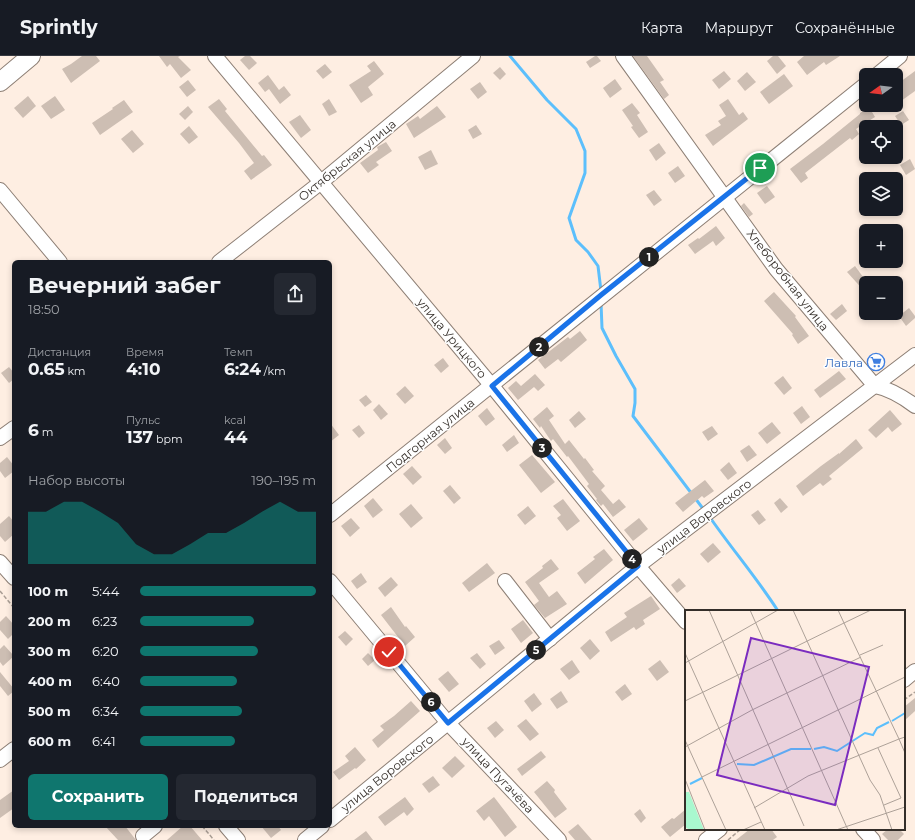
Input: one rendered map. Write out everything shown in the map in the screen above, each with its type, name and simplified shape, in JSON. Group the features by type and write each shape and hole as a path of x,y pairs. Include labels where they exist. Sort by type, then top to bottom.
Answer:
{"main road":[{"path":"0,82 31,56"}],"street":[{"name":"улица Урицкого","path":"215,56 320,183 492,386 638,566 685,621"},
{"name":"Октябрьская улица","path":"222,260 320,183 473,56"},
{"name":"Хлеборобная улица","path":"623,56 776,268 875,386"},
{"path":"885,68 900,56"},
{"name":"Подгорная улица","path":"332,513 492,386 607,290 859,90"},
{"path":"0,190 58,260"},
{"name":"улица Воровского","path":"332,818 638,566 915,355"},
{"path":"875,386 886,388 906,399 915,406"},
{"path":"0,438 12,429"},
{"path":"0,562 12,576"},
{"path":"505,581 550,639"},
{"name":"улица Пугачёва","path":"332,583 448,723 558,840"},
{"path":"905,679 915,671"},
{"path":"0,760 12,751"},
{"path":"143,836 153,828"},
{"path":"228,828 238,840"},
{"path":"305,840 320,828"},
{"path":"706,840 719,830"},
{"path":"864,830 873,840"}],"path":[{"path":"0,591 12,606"},
{"path":"905,699 915,692"},
{"path":"204,828 214,840"},
{"path":"728,840 740,830"}],"building":[{"path":"82,56 96,56 100,61 71,83 62,69"},
{"path":"159,56 180,56 178,57 191,70 181,78 170,64 167,67"},
{"path":"245,56 250,56 257,63 249,70 240,60"},
{"path":"597,56 601,61 590,68 586,62"},
{"path":"633,56 647,56 664,80 660,82 669,95 664,99"},
{"path":"773,56 778,56 786,66 777,74 767,61"},
{"path":"804,56 840,56 826,65 824,62 807,75 797,62"},
{"path":"374,61 384,74 368,87 373,95 361,103 349,85 371,71 367,66"},
{"path":"325,64 332,72 323,79 316,71"},
{"path":"500,67 506,74 500,80 493,73"},
{"path":"724,71 731,79 719,89 712,80"},
{"path":"915,71 915,91 903,100 903,80"},
{"path":"747,72 756,82 745,91 737,81"},
{"path":"784,74 793,86 769,104 760,92"},
{"path":"268,75 279,90 284,86 291,95 280,104 269,89 265,92 258,83"},
{"path":"615,79 622,89 610,98 603,88"},
{"path":"188,80 196,90 187,97 179,87"},
{"path":"480,82 487,92 478,99 470,89"},
{"path":"28,96 36,106 23,118 14,108"},
{"path":"55,96 65,110 51,119 41,106"},
{"path":"219,99 227,109 225,111 262,156 264,155 272,165 251,180 244,171 254,163 208,107"},
{"path":"329,99 337,112 329,116 322,104"},
{"path":"728,99 739,115 743,112 748,119 713,146 705,135 721,125 718,121 726,116 719,105"},
{"path":"124,100 133,112 100,135 92,123"},
{"path":"632,103 640,113 637,115 648,132 639,138 622,110"},
{"path":"188,106 193,112 185,120 179,114"},
{"path":"437,106 446,117 414,138 406,124 418,116 420,119"},
{"path":"903,111 909,120 903,124 903,120 898,120 895,116"},
{"path":"872,112 875,117 870,120 859,120 859,127 856,129 859,134 852,140 850,138 805,173 808,178 801,183 790,169 860,113"},
{"path":"300,115 311,130 301,138 289,122"},
{"path":"476,125 482,134 473,139 468,130"},
{"path":"189,126 198,137 189,144 180,134"},
{"path":"132,130 144,144 133,153 121,139"},
{"path":"386,142 392,151 376,162 379,165 368,173 360,163 378,150 377,147"},
{"path":"659,143 666,153 656,161 649,150"},
{"path":"431,150 438,164 425,170 418,157"},
{"path":"910,159 915,169 906,175 900,165"},
{"path":"678,166 685,176 675,183 668,173"},
{"path":"767,186 775,197 765,204 757,193"},
{"path":"654,190 662,200 654,206 646,195"},
{"path":"744,203 753,214 749,217 741,206"},
{"path":"716,226 725,238 716,246 713,241 695,254 688,245 698,238 699,239"},
{"path":"855,266 862,276 859,276 859,285 847,272"},
{"path":"774,292 796,316 795,317 809,336 798,344 792,335 793,334 764,301"},
{"path":"842,304 847,311 836,320 830,314"},
{"path":"909,308 915,316 915,318 906,326 902,320 903,313"},
{"path":"580,331 587,340 561,362 558,359 545,369 538,360 568,337 570,339"},
{"name":"Лавла","path":"878,354 884,362 874,370 868,362"},
{"path":"443,358 449,366 441,373 434,365"},
{"path":"9,367 12,371 12,381 9,383 1,373"},
{"path":"839,371 846,379 820,398 814,390"},
{"path":"535,374 545,385 538,391 534,387 518,400 508,388 516,381 521,386"},
{"path":"783,376 792,388 784,395 774,383"},
{"path":"405,386 414,396 405,404 396,394"},
{"path":"366,395 372,402 365,407 359,400"},
{"path":"379,404 388,414 381,420 373,410"},
{"path":"802,406 810,417 801,424 793,413"},
{"path":"547,407 554,416 549,420 565,444 569,440 584,459 585,458 594,470 592,471 605,486 601,490 613,504 619,499 626,507 613,517 603,504 601,506 596,500 597,499 587,486 589,484 568,456 567,457 553,439 551,441 541,426 540,428 533,419"},
{"path":"487,408 495,419 486,426 478,416"},
{"path":"890,410 902,424 892,432 888,427 876,438 868,430"},
{"path":"579,411 586,419 575,428 569,420"},
{"path":"772,422 781,433 767,444 758,433"},
{"path":"359,425 365,433 359,438 352,430"},
{"path":"332,426 339,435 332,440"},
{"path":"712,426 718,434 708,441 702,432"},
{"path":"514,435 519,443 507,452 502,445"},
{"path":"445,438 452,448 445,454 437,445"},
{"path":"856,439 863,448 829,476 832,479 823,486 820,483 803,496 796,486 839,454"},
{"path":"749,445 757,455 747,462 740,451"},
{"path":"532,455 555,482 541,493 519,465"},
{"path":"7,457 12,463 12,473 5,478 0,471 0,463"},
{"path":"729,462 737,473 728,480 720,470"},
{"path":"412,466 422,477 413,485 403,474"},
{"path":"705,480 714,491 704,498 702,496 683,512 675,503"},
{"path":"450,485 461,498 454,504 443,491"},
{"path":"373,498 383,510 373,518 364,506"},
{"path":"780,498 788,507 781,513 774,503"},
{"path":"563,499 580,521 567,531 557,518 561,515 553,506"},
{"path":"411,504 423,518 411,528 399,514"},
{"path":"528,506 536,516 525,525 517,515"},
{"path":"758,510 766,520 759,525 751,515"},
{"path":"9,516 12,520 12,536 5,542 0,536 0,524"},
{"path":"351,518 360,528 350,537 341,526"},
{"path":"639,518 648,529 633,541 624,530"},
{"path":"713,543 721,552 708,563 700,554"},
{"path":"604,549 613,560 585,584 577,573 595,559 593,557"},
{"path":"551,559 559,569 539,583 549,597 557,591 567,604 545,618 534,605 539,601 525,582 543,568 542,566"},
{"path":"487,563 495,573 469,592 462,583"},
{"path":"361,573 367,582 357,589 351,581"},
{"path":"391,577 398,585 385,597 378,588"},
{"path":"679,578 686,586 677,593 671,585"},
{"path":"651,596 660,609 643,620 645,624 636,630 634,627 611,642 605,632 627,617 624,613"},
{"path":"391,607 405,627 406,626 415,637 405,646 381,615"},
{"path":"6,616 12,623 12,635 8,639 0,630 0,622"},
{"path":"523,620 533,633 521,643 511,629"},
{"path":"345,631 353,639 346,646 338,637"},
{"path":"590,639 600,651 590,660 580,648"},
{"path":"499,640 505,648 495,655 489,646"},
{"path":"4,645 12,654 12,658 3,666 0,662 0,649"},
{"path":"368,653 375,660 368,666 362,659"},
{"path":"477,653 486,664 480,669 470,658"},
{"path":"572,660 580,672 569,680 560,669"},
{"path":"660,660 669,672 657,681 648,669"},
{"path":"448,671 459,684 449,692 438,679"},
{"path":"0,672 12,687 12,693 8,696 0,686"},
{"path":"625,684 632,694 622,701 615,692"},
{"path":"561,691 568,702 557,709 550,699"},
{"path":"534,693 542,704 532,712 524,701"},
{"path":"915,698 915,711 905,720 905,706"},
{"path":"411,701 420,711 378,748 372,740 384,730 380,726"},
{"path":"526,719 539,734 530,741 517,726"},
{"path":"496,721 504,730 495,738 487,728"},
{"path":"355,747 366,760 356,769 355,768 339,780 333,772 349,761 345,756"},
{"path":"541,751 546,757 522,776 517,769"},
{"path":"455,756 465,766 452,778 442,768"},
{"path":"433,776 440,785 429,793 422,784"},
{"path":"547,781 555,790 554,792 567,809 555,818 534,792"},
{"path":"12,791 12,809 0,818 0,800"},
{"path":"405,797 414,809 407,816 404,812 385,826 378,817"},
{"path":"494,797 517,827 505,837 489,816 484,821 476,811"},
{"path":"640,809 646,818 641,823 634,814"},
{"path":"685,810 685,825 670,837 661,827 672,818 674,819"},
{"path":"578,824 592,840 575,840 568,832"},
{"path":"107,828 127,828 136,840 118,840"},
{"path":"181,828 192,828 202,840 167,840"},
{"path":"263,828 280,828 281,830 271,838"},
{"path":"749,830 772,830 777,837 773,840 736,840"},
{"path":"887,830 900,830 904,834 898,840 888,840 882,834"},
{"path":"366,831 373,840 354,840"}],"waterway":[{"path":"510,56 547,100 576,129 585,151 585,173 569,218 576,240 588,252 598,266 601,291"},
{"path":"601,303 602,328 635,389 633,416 704,510"},
{"path":"709,516 777,610"}],"place":[{"name":"Лавла","path":"876,362"}],"route":[{"path":"389,652 448,723 638,566 492,386 577,317 601,295 760,168"}]}
